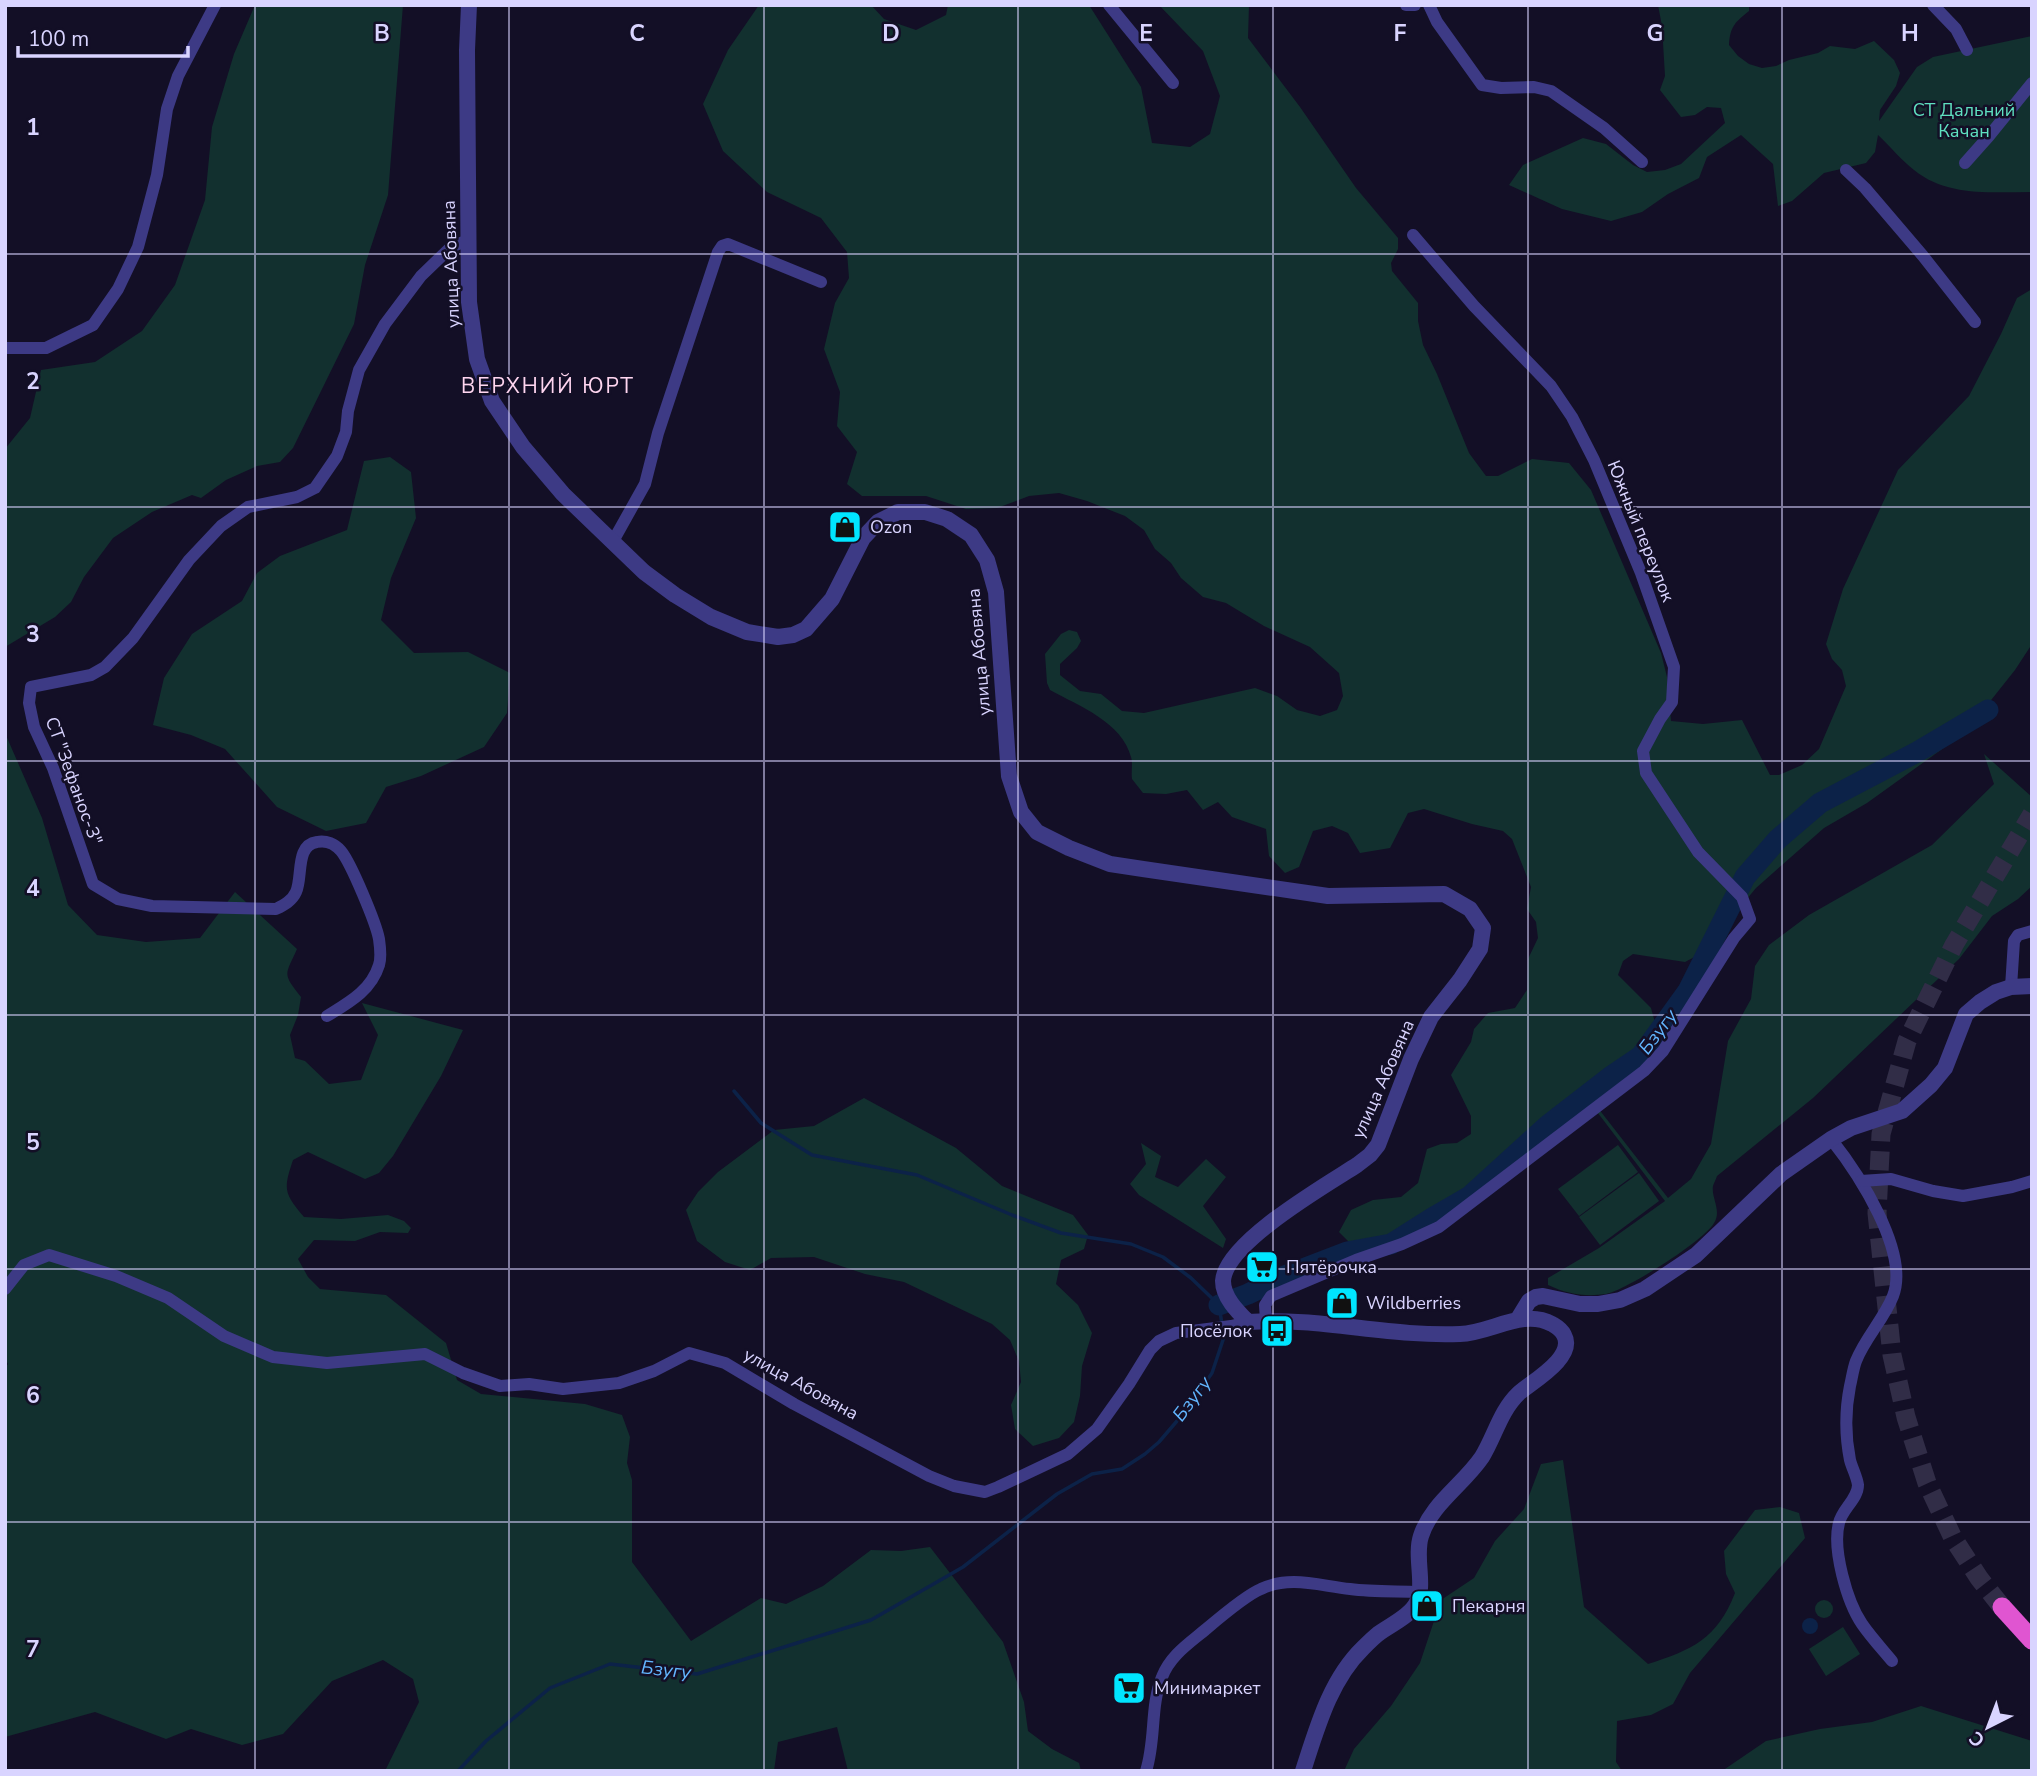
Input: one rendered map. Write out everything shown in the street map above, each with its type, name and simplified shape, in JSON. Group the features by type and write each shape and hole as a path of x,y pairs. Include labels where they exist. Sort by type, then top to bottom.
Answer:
{"highway":[{"path":"2002,1607 2032,1640"}],"street":[{"path":"5,348 46,348 93,325 118,289 138,247 157,175 167,109 178,76 215,5"},
{"name":"улица Абовяна","path":"470,5 467,50 469,302 477,359 492,401 531,456 563,494 612,543 675,596 711,617 747,632 778,637 793,635 806,629 832,599 863,538 878,522 898,512 925,512 947,519 971,536 987,559 996,592 1009,776 1021,812 1037,832 1110,864 1328,896 1444,894 1470,909 1483,928 1480,949 1461,981 1431,1017 1411,1059 1378,1145 1357,1166 1268,1223 1228,1268 1224,1277 1230,1300 1248,1322"},
{"path":"1109,5 1173,83"},
{"path":"1406,5 1415,5"},
{"path":"1429,5 1437,22 1482,85 1501,88 1534,87 1551,91 1604,128 1642,162"},
{"path":"1933,5 1956,29 1967,50"},
{"path":"1965,163 2032,83"},
{"path":"1846,170 1865,188 1923,256 1975,322"},
{"name":"Южный переулок","path":"1266,1321 1265,1305 1271,1296 1439,1227 1644,1071 1663,1051 1734,938 1751,919 1742,897 1698,852 1646,773 1643,751 1672,702 1674,667 1641,573 1573,417 1551,386 1474,306 1413,235"},
{"name":"СТ \"Зефанос-3\"","path":"327,1016 354,1000 370,985 379,964 379,938 340,850 330,843 311,843 301,861 296,893 286,904 276,909 152,906 118,899 93,884 53,768 34,727 29,703 31,687 91,675 105,667 133,638 189,560 221,526 248,507 297,496 315,488 337,456 346,432 348,411 359,370 386,324 421,276 451,247 468,240"},
{"path":"612,543 645,484 658,433 722,246 728,244 821,282"},
{"path":"2011,987 2014,942 2018,935 2032,930"},
{"name":"улица Абовяна","path":"1518,1319 1529,1301 1536,1297 1598,1304 1620,1300 1645,1289 1696,1255 1781,1174 1831,1139 1851,1128 1902,1111 1931,1085 1945,1068 1966,1014 1996,992 2011,987 2032,986"},
{"path":"1831,1139 1861,1181 1888,1236 1896,1267 1897,1282 1892,1298 1857,1360 1850,1388 1845,1418 1850,1460 1858,1485 1856,1495 1845,1508 1839,1523 1838,1548 1848,1595 1861,1622 1892,1661"},
{"path":"1861,1181 1891,1179 1963,1196 2032,1181"},
{"name":"улица Абовяна","path":"5,1289 24,1265 49,1255 116,1276 167,1298 225,1336 273,1357 327,1363 425,1354 463,1373 500,1386 529,1384 563,1390 619,1383 654,1371 689,1353 724,1363 794,1404 929,1476 954,1486 985,1492 1068,1454 1097,1429 1150,1350 1159,1341 1176,1333 1266,1321 1323,1323 1398,1334 1462,1334 1518,1319 1544,1320 1562,1331 1566,1343 1563,1355 1518,1395 1502,1415 1483,1454 1470,1473 1426,1522 1419,1539 1419,1592"},
{"path":"1146,1771 1151,1755 1157,1693 1163,1674 1174,1656 1259,1589 1285,1581 1350,1589 1419,1592 1411,1611 1376,1635 1360,1651 1333,1689 1303,1771"}],"green space":[{"path":"255,5 403,5 388,195 365,265 354,324 293,448 280,462 257,466 226,480 201,498 192,495 152,512 113,538 84,577 71,602 55,617 5,647 5,449 30,418 41,370 95,362 142,331 175,285 205,200 212,127 234,54"},
{"path":"759,5 871,5 884,19 916,30 946,15 948,5 1089,5 1141,87 1152,143 1190,147 1210,134 1220,96 1203,51 1159,5 1249,5 1248,38 1356,188 1398,238 1398,249 1391,263 1392,271 1418,303 1418,321 1423,345 1469,453 1486,476 1498,476 1532,459 1569,463 1591,490 1661,653 1667,677 1671,721 1703,724 1742,720 1770,775 1779,775 1802,765 1819,749 1846,686 1842,670 1832,659 1826,644 1843,589 1898,470 1969,396 2017,298 2032,289 2032,644 1980,714 1945,747 1867,803 1824,828 1756,888 1702,953 1685,962 1633,954 1623,961 1618,975 1651,1008 1656,1026 1644,1049 1591,1099 1668,1198 1691,1179 1711,1144 1728,1041 1751,999 1755,966 1769,945 1809,915 1932,845 1994,784 1984,754 2032,797 2032,886 1992,916 1959,959 1813,1098 1717,1176 1713,1186 1716,1218 1696,1241 1646,1275 1606,1294 1576,1294 1548,1285 1548,1278 1599,1248 1665,1201 1588,1100 1524,1152 1493,1182 1445,1219 1399,1243 1360,1253 1339,1232 1351,1210 1373,1200 1401,1197 1418,1183 1427,1149 1441,1144 1457,1143 1471,1134 1471,1116 1451,1075 1471,1042 1474,1029 1488,1013 1515,1008 1527,990 1528,959 1538,938 1536,922 1527,909 1531,887 1512,839 1503,831 1424,809 1408,813 1390,848 1360,853 1348,833 1332,826 1313,831 1299,867 1285,873 1269,856 1266,829 1232,817 1218,802 1203,810 1187,790 1166,794 1143,793 1132,779 1131,757 1119,734 1098,716 1050,690 1045,654 1061,634 1069,630 1077,632 1081,641 1060,664 1060,675 1080,691 1101,694 1122,711 1144,713 1255,688 1277,696 1297,710 1320,716 1337,710 1343,696 1339,673 1310,647 1264,626 1226,603 1203,597 1181,578 1171,563 1155,549 1144,530 1125,516 1087,501 1059,493 1029,496 997,508 966,509 926,496 862,496 847,484 857,452 837,426 840,392 824,349 835,303 849,278 847,252 821,218 767,192 723,151 703,104 728,50"},
{"name":"СТ Дальний Качан","path":"1658,5 1749,5 1749,11 1732,29 1729,45 1749,64 1762,68 1818,53 1830,46 1855,49 1874,41 1894,60 1900,73 1896,86 1880,110 1879,121 1917,67 1933,57 2032,36 2032,192 1970,191 1941,185 1914,170 1878,135 1875,152 1866,163 1824,173 1792,201 1778,206 1773,164 1741,135 1707,157 1699,178 1668,194 1642,212 1611,221 1562,209 1509,185 1523,165 1583,138 1606,144 1633,165 1647,172 1665,170 1681,164 1725,123 1721,108 1707,107 1695,115 1681,117 1660,90 1665,76"},
{"path":"390,457 411,472 416,518 391,578 381,620 414,653 468,652 510,673 507,713 484,747 421,776 386,787 366,823 326,831 277,807 225,749 191,735 153,725 164,678 192,634 242,601 257,573 280,556 347,530 364,461"},
{"path":"5,733 42,818 68,905 97,935 146,942 200,938 235,892 297,949 287,974 301,997 298,1015 290,1035 295,1058 305,1061 329,1084 361,1080 378,1035 362,1003 463,1030 441,1076 393,1156 379,1173 365,1179 308,1152 293,1160 287,1191 304,1217 341,1219 388,1215 404,1221 411,1228 408,1233 380,1232 355,1241 314,1240 298,1259 308,1277 320,1289 386,1295 446,1343 457,1380 481,1394 585,1404 622,1415 630,1437 627,1463 632,1480 632,1562 691,1641 761,1598 786,1604 823,1586 871,1550 901,1551 930,1547 1003,1642 1024,1702 1028,1731 1052,1749 1079,1763 1081,1771 848,1771 837,1727 778,1742 774,1771 385,1771 419,1702 413,1679 383,1660 332,1681 283,1734 242,1745 191,1729 166,1739 95,1712 5,1737 5,1368 8,1364 5,1359"},
{"path":"864,1098 956,1148 1002,1186 1073,1215 1088,1235 1084,1249 1061,1260 1056,1284 1078,1305 1092,1333 1082,1366 1080,1396 1074,1422 1059,1438 1033,1446 1015,1429 1011,1405 1021,1382 1019,1361 1010,1340 992,1324 904,1282 865,1274 814,1257 771,1258 750,1270 725,1262 697,1241 686,1210 698,1192 718,1172 774,1130 814,1126"},
{"path":"1141,1143 1161,1156 1155,1177 1178,1187 1206,1159 1226,1177 1203,1206 1226,1239 1223,1248 1139,1195 1130,1184 1146,1164"},
{"path":"1618,1145 1638,1172 1579,1216 1558,1189"},
{"path":"1639,1173 1659,1201 1600,1245 1579,1217"},
{"path":"1563,1460 1584,1607 1648,1664 1690,1648 1720,1622 1735,1593 1726,1574 1724,1551 1755,1510 1780,1507 1799,1513 1805,1538 1690,1673 1673,1704 1651,1715 1617,1721 1616,1762 1622,1771 1344,1771 1354,1749 1391,1706 1420,1663 1441,1600 1474,1578 1495,1541 1524,1509 1541,1464"},
{"path":"1824,1600 1830,1603 1833,1609 1830,1615 1824,1618 1818,1615 1815,1609 1818,1603"},
{"path":"1843,1627 1860,1654 1826,1676 1809,1649"},
{"path":"1921,1706 2032,1741 2032,1771 1722,1771 1766,1741 1820,1729 1872,1722"}],"water":[{"path":"1807,1618 1813,1618 1818,1626 1816,1632 1807,1634 1802,1629 1802,1623"}],"waterway":[{"name":"Бзугу","path":"1219,1305 1347,1252 1391,1244 1470,1196 1548,1125 1641,1056 1688,991 1745,877 1778,839 1820,803 1917,752 1988,710"},
{"name":"Бзугу","path":"458,1771 486,1741 550,1688 610,1664 697,1674 871,1620 963,1567 1057,1494 1092,1474 1122,1469 1145,1454 1183,1414 1212,1373 1224,1337 1219,1305 1191,1278 1163,1257 1131,1244 1061,1233 917,1175 812,1155 761,1123 734,1091"}],"tunnel":[{"path":"2002,1607 1953,1538 1927,1483 1906,1417 1892,1355 1877,1213 1881,1134 1907,1041 1954,945 2032,814"}],"place":[{"name":"Ozon","path":"845,527"},
{"name":"Пятёрочка","path":"1262,1267"},
{"name":"Wildberries","path":"1342,1303"},
{"name":"Посёлок","path":"1277,1331"},
{"name":"Пекарня","path":"1427,1606"},
{"name":"Минимаркет","path":"1129,1688"}],"district":[{"name":"ВЕРХНИЙ ЮРТ","path":"548,386"}]}
